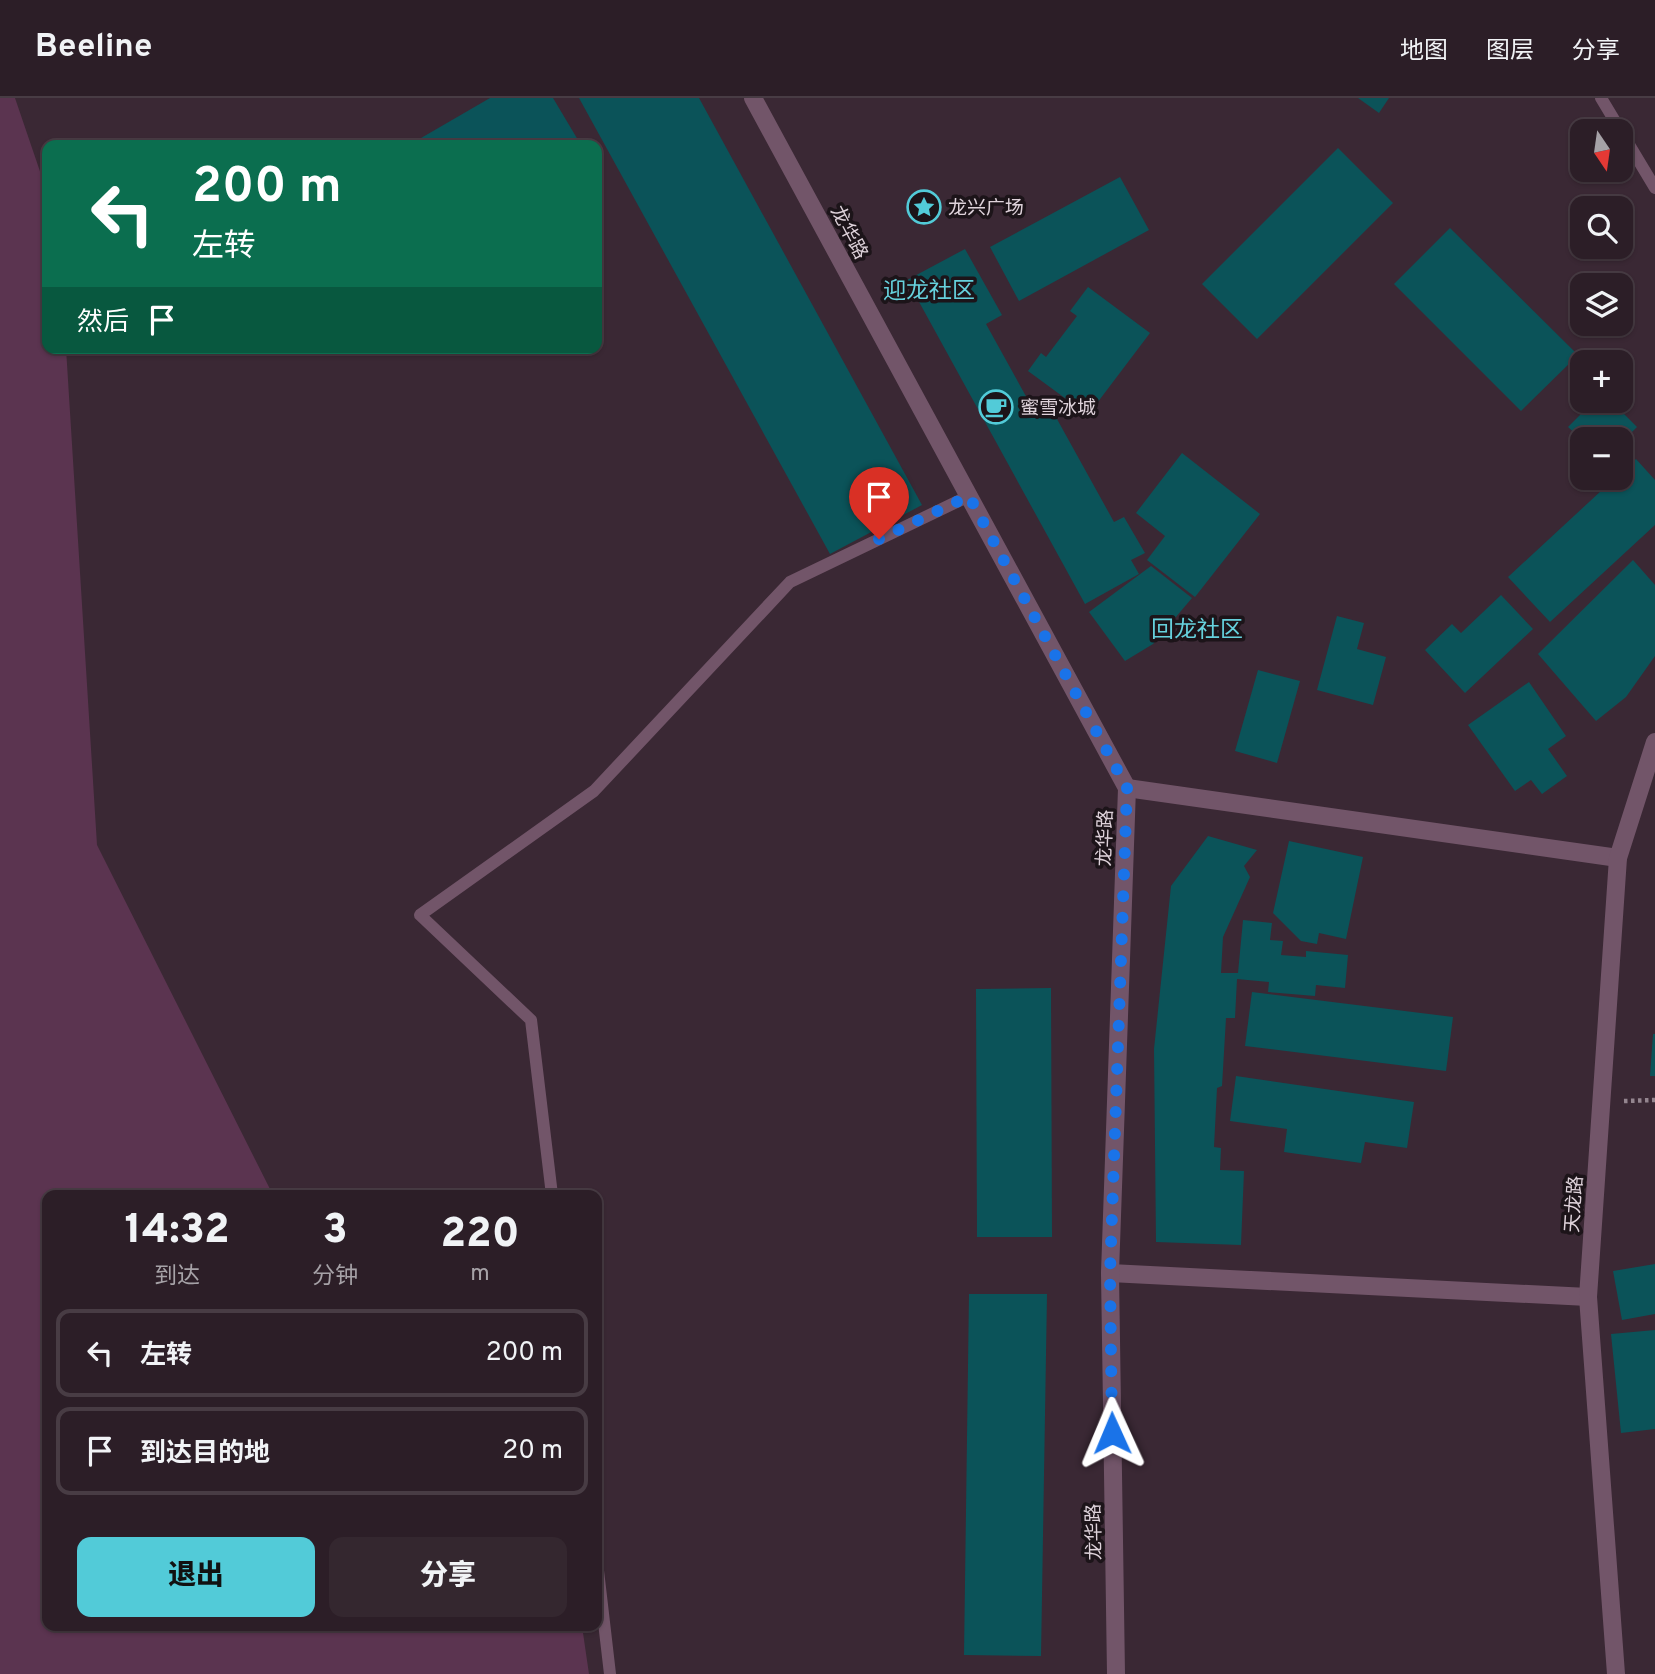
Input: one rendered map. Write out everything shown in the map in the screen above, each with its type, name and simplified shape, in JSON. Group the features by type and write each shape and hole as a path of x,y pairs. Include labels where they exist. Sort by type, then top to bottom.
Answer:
{"street":[{"name":"龙华路","path":"753,98 1127,788 1110,1273 1116,1674"},
{"name":"天龙路","path":"1616,1674 1588,1297 1618,858 1655,742"},
{"path":"1127,788 1618,858"},
{"path":"1110,1273 1588,1297"}],"lane":[{"path":"1601,98 1655,188"},
{"path":"551,1190 531,1020 420,915 594,791 790,582 969,496"},
{"path":"602,1605 610,1674"}],"shaded area":[{"path":"0,98 15,98 42,177 42,354 66,354 97,845 270,1190 42,1190 42,1631 583,1631 589,1674 0,1674"}],"building":[{"path":"490,98 553,98 578,140 418,140"},
{"path":"579,98 699,98 922,505 830,554"},
{"path":"1358,98 1389,98 1379,113"},
{"path":"1338,148 1393,203 1257,339 1202,284"},
{"path":"1120,177 1149,230 1019,301 990,247"},
{"path":"1450,228 1573,350 1570,350 1570,363 1521,411 1394,284"},
{"path":"965,249 1002,315 986,324 1033,409 1047,401 1114,522 1124,517 1145,553 1131,560 1139,574 1085,604 907,280"},
{"path":"1088,287 1150,333 1088,415 1028,371 1041,353 1046,357 1077,316 1070,311"},
{"path":"1582,413 1623,413 1637,427 1633,431 1633,427 1568,427"},
{"path":"1182,453 1260,514 1195,597 1147,560 1165,536 1136,513"},
{"path":"1636,459 1655,480 1655,525 1550,622 1508,577 1602,490 1633,490 1633,462"},
{"path":"1633,560 1655,585 1655,656 1626,697 1596,721 1538,654"},
{"path":"1151,566 1192,598 1153,644 1125,661 1089,612"},
{"path":"1501,595 1533,629 1465,693 1425,650 1452,624 1461,633"},
{"path":"1337,616 1364,623 1357,649 1386,657 1373,705 1317,690"},
{"path":"1258,670 1300,681 1277,763 1235,751"},
{"path":"1529,682 1566,736 1548,749 1567,776 1542,794 1531,780 1515,791 1468,725"},
{"path":"1208,836 1257,850 1244,866 1250,877 1223,937 1221,973 1238,973 1243,920 1272,923 1270,940 1283,941 1281,955 1306,957 1306,951 1348,955 1345,988 1316,985 1315,996 1268,992 1269,982 1237,979 1235,1018 1226,1018 1222,1086 1217,1088 1214,1147 1221,1148 1220,1170 1244,1171 1241,1245 1156,1242 1154,1049 1171,886"},
{"path":"1289,841 1363,857 1346,939 1319,933 1317,944 1301,941 1273,913"},
{"path":"1051,988 1052,1237 977,1237 976,989"},
{"path":"1252,992 1453,1017 1446,1071 1245,1046"},
{"path":"1653,1034 1655,1076 1650,1076"},
{"path":"1236,1076 1414,1102 1407,1148 1365,1142 1361,1163 1284,1152 1287,1129 1230,1121"},
{"path":"1655,1264 1655,1314 1622,1320 1613,1271"},
{"path":"969,1294 1047,1294 1041,1656 964,1655"},
{"path":"1655,1330 1655,1429 1621,1433 1611,1334"}],"place":[{"name":"龙兴广场","path":"924,207"},
{"name":"蜜雪冰城","path":"996,407"}],"district":[{"name":"迎龙社区","path":"929,290"},
{"name":"回龙社区","path":"1197,629"}],"route":[{"path":"879,539 969,496 1127,788 1110,1273 1112,1433"}]}
